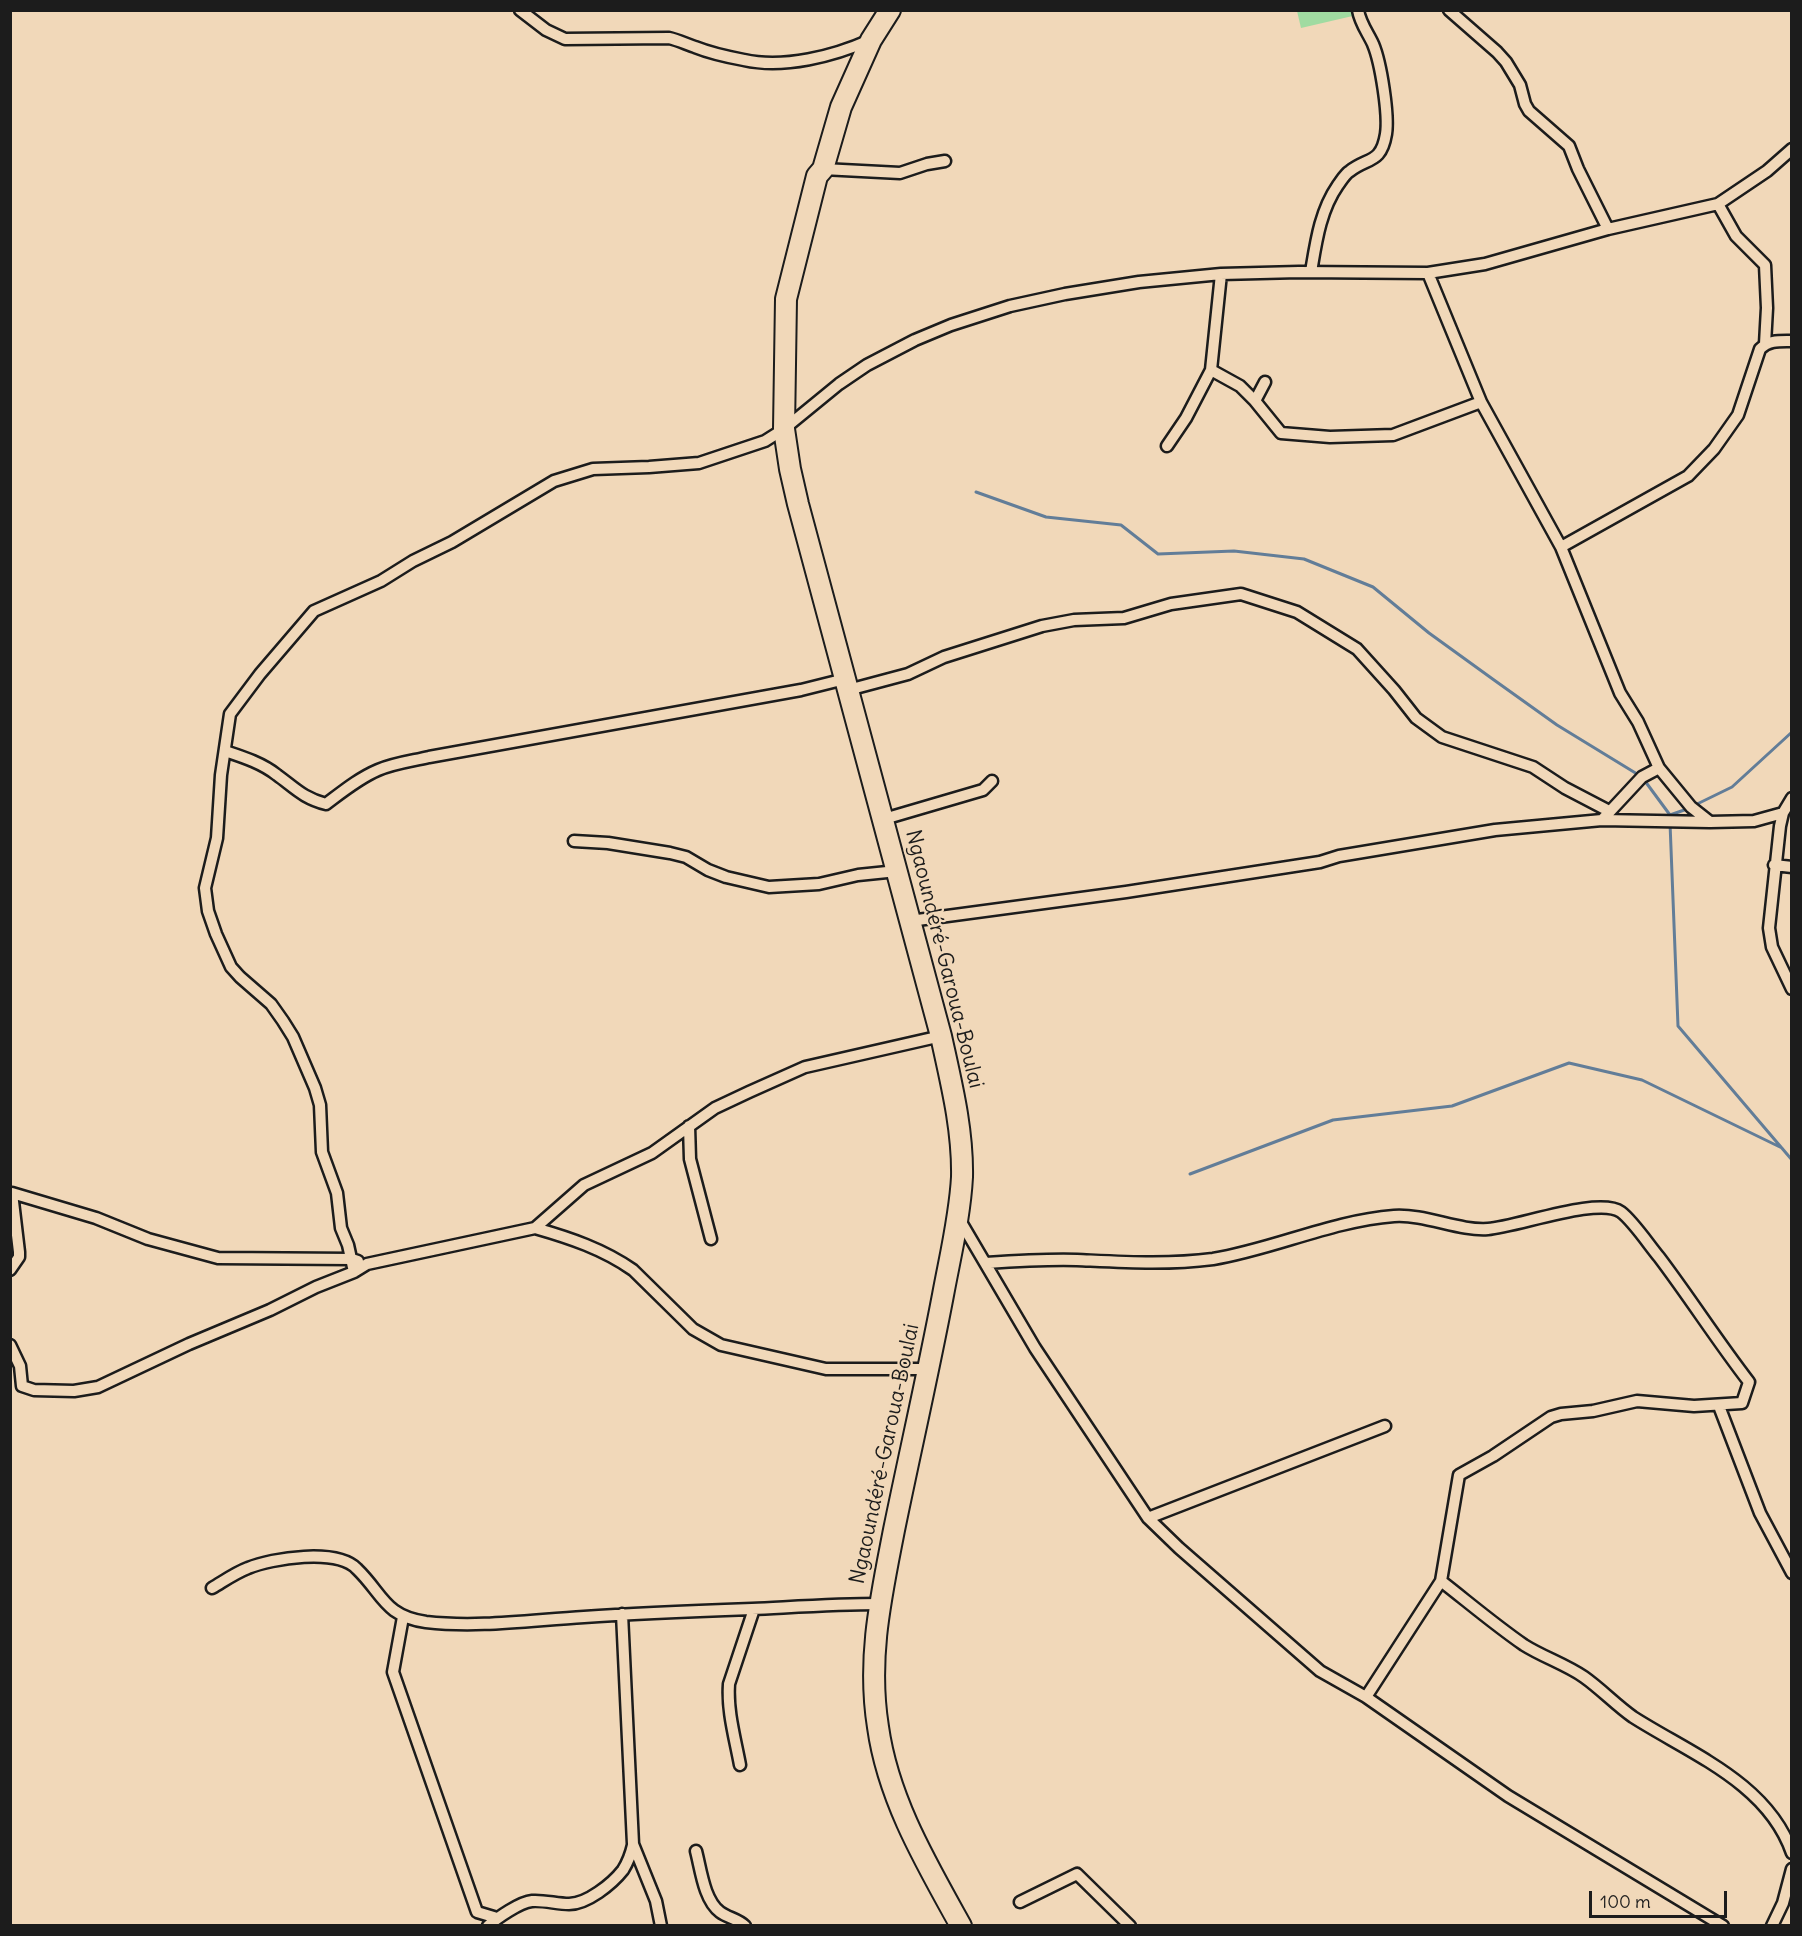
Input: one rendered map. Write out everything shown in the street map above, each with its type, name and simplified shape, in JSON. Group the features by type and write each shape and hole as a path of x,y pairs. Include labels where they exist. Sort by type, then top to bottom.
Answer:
{"highway":[{"name":"Ngaoundéré-Garoua-Boulai","path":"890,10 871,40 841,107 823,169 817,176 786,299 784,429 798,504 884,819 941,1036 957,1107 962,1177 957,1214 928,1369 879,1604 874,1643 874,1688 878,1727 887,1770 903,1815 961,1926"}],"street":[{"path":"520,10 546,30 565,39 669,38 747,61 775,63 829,56 871,40"},
{"path":"1311,272 1326,206 1349,171 1375,159 1386,135 1387,115 1377,56 1359,18 1358,10"},
{"path":"1449,10 1497,52 1520,85 1529,111 1569,146 1608,229"},
{"path":"354,1272 341,1228 337,1193 322,1152 320,1105 304,1062 293,1037 271,1004 231,967 208,911 205,888 217,838 220,775 230,714 260,674 314,611 381,581 554,481 593,469 699,463 765,441 867,365 915,340 951,325 1011,306 1065,294 1139,282 1221,274 1428,273 1485,264 1608,229 1718,204 1767,171 1791,149"},
{"path":"823,169 900,173 945,161"},
{"path":"1718,204 1737,236 1765,265 1767,308 1765,344"},
{"path":"1428,273 1481,402 1562,547 1620,693 1638,723 1659,768 1691,807 1710,822"},
{"path":"1167,446 1186,418 1211,370 1221,274"},
{"path":"1562,547 1688,476 1714,449 1738,415 1760,349 1775,340 1791,341"},
{"path":"1211,370 1240,386 1255,400 1281,433 1330,437 1393,435 1481,402"},
{"path":"1255,400 1265,382"},
{"path":"225,751 263,766 278,775 294,790 312,800 326,804 362,778 394,765 801,690 900,677 944,657 1042,626 1074,620 1125,618 1171,604 1241,594 1297,612 1357,650 1416,718 1442,737 1533,766 1606,816"},
{"path":"1606,816 1642,777 1659,768"},
{"path":"884,819 983,790 992,781"},
{"path":"1791,798 1783,813 1774,865 1769,928 1772,947 1791,989"},
{"path":"910,921 1126,892 1320,862 1339,856 1496,830 1606,816 1710,822 1754,821 1783,813"},
{"path":"574,841 608,843 670,853 686,857 726,877 769,887 819,884 858,875 897,871"},
{"path":"1774,865 1791,867"},
{"path":"10,1345 20,1366 22,1386 34,1390 88,1390 110,1383 189,1344 270,1310 367,1264 535,1228 584,1185 652,1153 715,1108 805,1067 941,1036"},
{"path":"689,1126 690,1159 711,1239"},
{"path":"10,1270 19,1257 12,1193 96,1218 148,1239 211,1257 352,1259 367,1264"},
{"path":"986,1263 1054,1260 1153,1263 1210,1259 1253,1251 1310,1233 1392,1216 1408,1216 1486,1229 1594,1206 1620,1211 1654,1252 1749,1382 1742,1403 1694,1406 1637,1401 1593,1411 1561,1414 1551,1417 1493,1456 1459,1475 1441,1581 1366,1698"},
{"path":"957,1214 1035,1348 1148,1518 1179,1548 1320,1671 1366,1698 1508,1796 1723,1926"},
{"path":"535,1228 590,1246 624,1264 633,1270 693,1329 721,1345 826,1369 928,1369"},
{"path":"1719,1406 1760,1513 1791,1570"},
{"path":"1148,1518 1385,1425"},
{"path":"212,1588 247,1568 262,1563 331,1557 351,1563 385,1604 403,1617 427,1622 481,1623 824,1604 879,1604"},
{"path":"1441,1581 1524,1645 1572,1669 1631,1715 1721,1769 1748,1790 1779,1825 1786,1835 1791,1853"},
{"path":"740,1765 728,1703 729,1684 754,1609"},
{"path":"403,1617 393,1672 477,1912 492,1922 530,1901 571,1904 583,1901 612,1881 629,1861 633,1844 622,1614"},
{"path":"633,1844 656,1901 661,1926"},
{"path":"696,1851 708,1893 714,1905 719,1911 739,1920 745,1926"},
{"path":"1772,1926 1784,1903 1791,1869"},
{"path":"1020,1902 1077,1874 1130,1926"}],"green space":[{"path":"1297,11 1356,11 1357,15 1301,28"}],"waterway":[{"path":"976,492 1046,517 1121,525 1158,554 1234,551 1304,559 1373,587 1429,633 1557,725 1642,777 1670,815"},
{"path":"1693,806 1732,787 1792,732"},
{"path":"1670,817 1670,815 1687,809"},
{"path":"1670,823 1678,1026 1792,1160"},
{"path":"1190,1174 1333,1120 1452,1106 1569,1063 1642,1080 1782,1148"}]}
